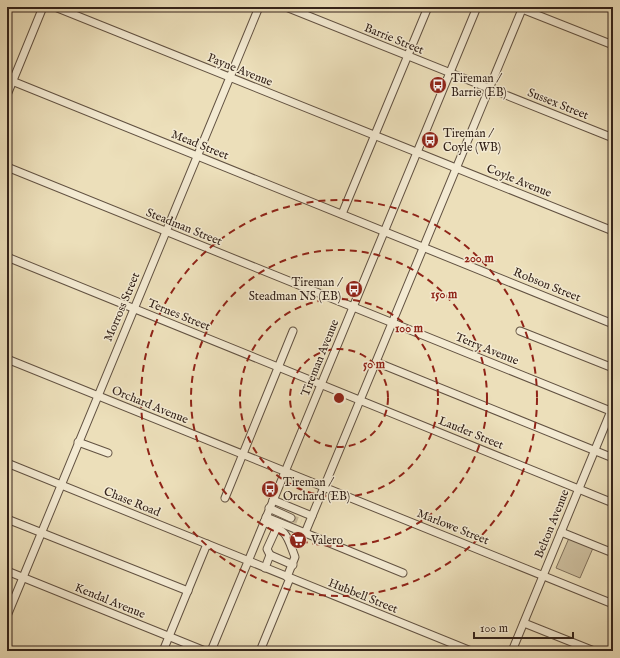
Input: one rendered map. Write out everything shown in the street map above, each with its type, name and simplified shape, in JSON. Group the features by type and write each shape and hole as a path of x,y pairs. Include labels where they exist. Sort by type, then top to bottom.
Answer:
{"street":[{"path":"7,95 10,80 43,7"},
{"name":"Payne Avenue","path":"55,7 417,153"},
{"name":"Morross Street","path":"7,616 259,7"},
{"name":"Barrie Street","path":"286,7 450,73"},
{"path":"342,214 428,7"},
{"name":"Tireman Avenue","path":"210,651 477,7"},
{"path":"305,533 490,89 521,8 613,45"},
{"name":"Sussex Street","path":"450,73 613,138"},
{"name":"Mead Street","path":"10,80 384,231"},
{"name":"Coyle Avenue","path":"417,153 613,231"},
{"name":"Steadman Street","path":"7,167 353,307"},
{"name":"Robson Street","path":"384,231 613,324"},
{"name":"Ternes Street","path":"7,257 321,384"},
{"name":"Terry Avenue","path":"353,307 612,410"},
{"path":"225,498 294,331"},
{"path":"520,331 613,368"},
{"name":"Orchard Avenue","path":"7,359 285,471"},
{"path":"376,362 613,458"},
{"name":"Lauder Street","path":"321,384 613,503"},
{"name":"Belton Avenue","path":"512,651 594,450 612,410"},
{"path":"78,442 108,453"},
{"name":"Chase Road","path":"7,463 248,561"},
{"name":"Marlowe Street","path":"285,471 613,604"},
{"path":"273,500 312,516"},
{"path":"269,508 291,518"},
{"path":"7,519 188,591"},
{"path":"260,651 289,577 295,557 287,534 265,519"},
{"path":"265,519 305,533 403,573"},
{"path":"301,522 308,525"},
{"path":"265,568 276,527"},
{"path":"561,532 613,553"},
{"path":"163,651 207,544"},
{"path":"255,544 293,565"},
{"name":"Hubbell Street","path":"248,561 471,651"},
{"name":"Kendal Avenue","path":"7,571 204,651"},
{"path":"524,622 594,651"}],"shaded area":[{"path":"569,538 593,548 580,578 556,568"}],"tunnel":[{"path":"291,518 301,522"}],"place":[{"name":"Tireman / Barrie (EB)","path":"438,85"},
{"name":"Tireman / Coyle (WB)","path":"430,140"},
{"name":"Tireman / Steadman NS (EB)","path":"354,289"},
{"name":"Tireman / Orchard (EB)","path":"270,489"},
{"name":"Valero","path":"298,540"}]}
